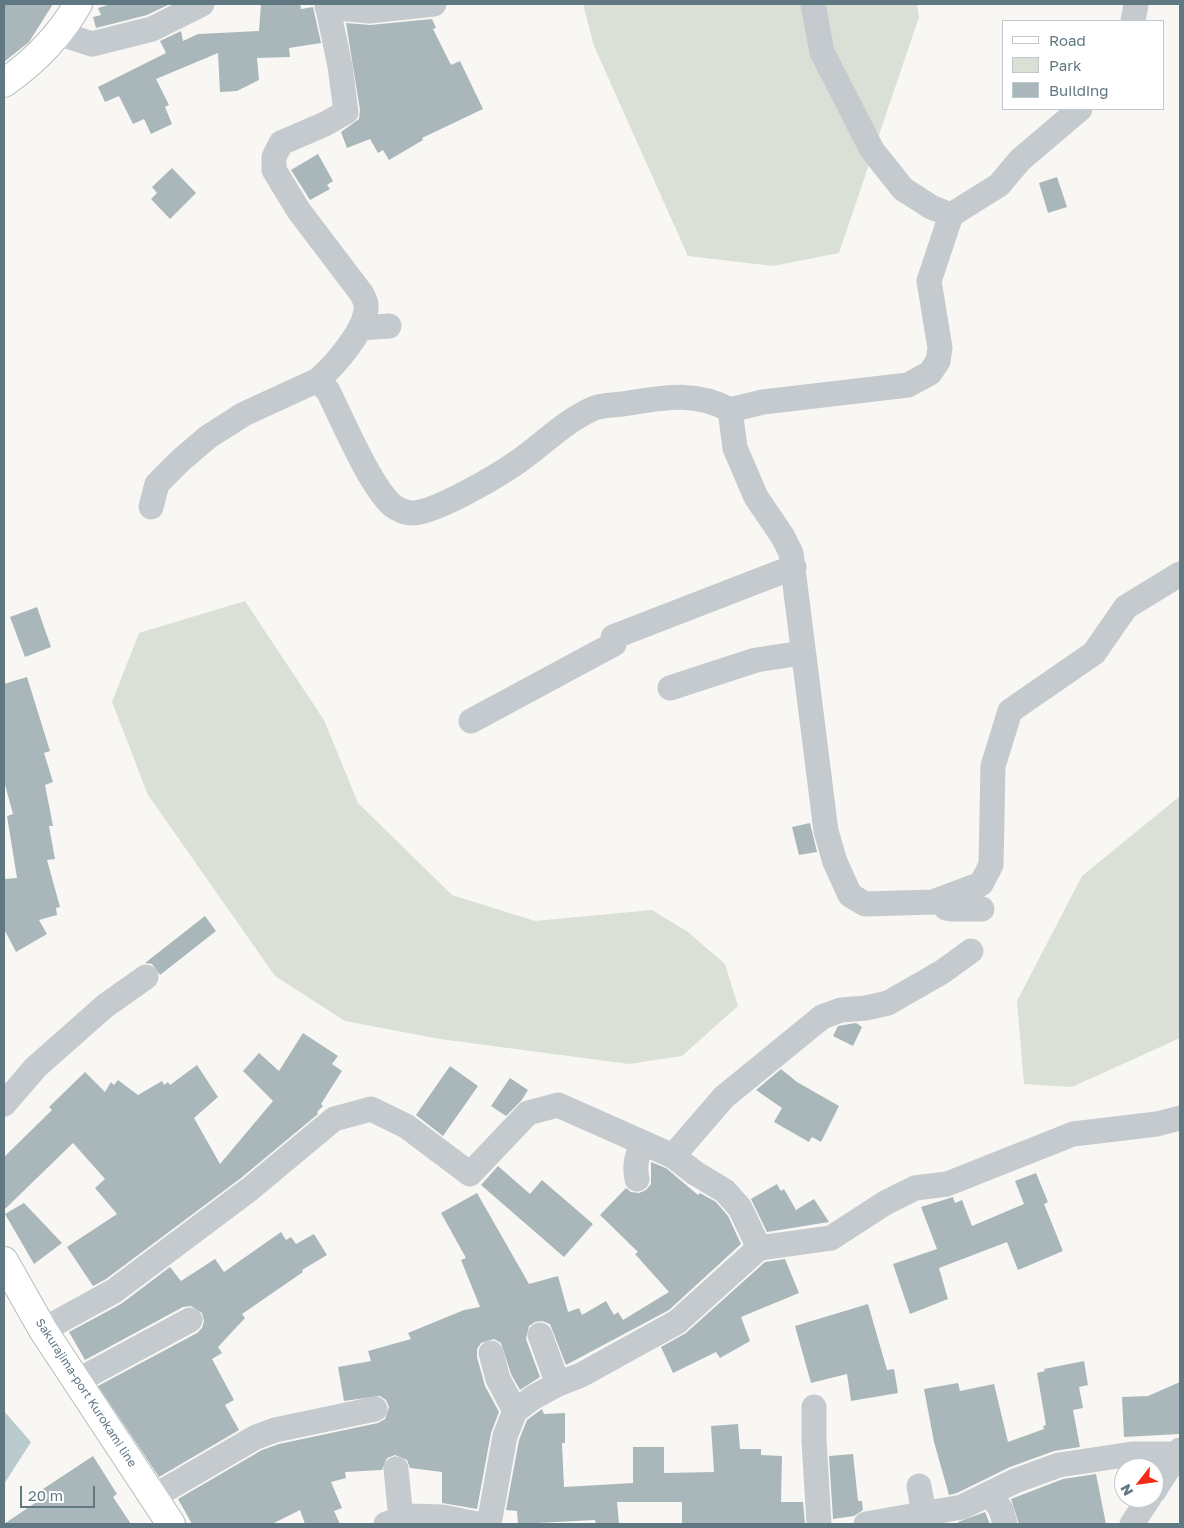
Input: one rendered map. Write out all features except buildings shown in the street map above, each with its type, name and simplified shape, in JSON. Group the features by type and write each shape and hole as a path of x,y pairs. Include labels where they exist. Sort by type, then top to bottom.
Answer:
{"main road":[{"path":"4,83 30,65 58,33 78,4"},
{"name":"Sakurajima-port Kurokami line","path":"4,1261 43,1330 154,1496 166,1523"}],"street":[{"path":"58,33 92,44 152,29 202,4"},
{"path":"151,507 158,484 208,438 244,414 318,380 330,369 361,328 366,305 362,294 299,212 274,170 274,157 281,143 325,124 346,112 340,66 327,5 369,11 434,4"},
{"path":"812,4 822,52 872,150 904,189 931,207 950,215"},
{"path":"1133,20 1136,4"},
{"path":"318,380 328,391 376,484 394,507 410,514 432,508 482,484 520,460 564,424 592,409 663,397 686,396 711,400 730,410 763,402 908,385 930,373 938,361 940,348 929,281 950,215 999,185 1020,160 1079,110"},
{"path":"361,328 389,326"},
{"path":"730,410 735,448 756,497 783,537 794,568 802,653 826,831 835,862 850,895 865,904 899,905 940,900 981,884 991,865 993,766 1010,711 1094,653 1126,607 1180,574"},
{"path":"471,721 614,644 613,637 794,568"},
{"path":"670,688 756,660 802,653"},
{"path":"940,900 946,908 982,909"},
{"path":"673,1156 724,1098 822,1017 841,1010 866,1008 888,1003 942,972 971,951"},
{"path":"4,1104 36,1067 105,1006 146,977"},
{"path":"43,1330 114,1291 250,1189 334,1119 371,1109 406,1126 470,1174 528,1113 558,1105 673,1156 695,1173 724,1191 740,1208 760,1248"},
{"path":"489,1524 505,1436 514,1411 558,1384 581,1375 677,1322 760,1248 831,1238 885,1203 915,1188 948,1184 1073,1134 1157,1124 1180,1118"},
{"path":"637,1179 636,1157 643,1143"},
{"path":"77,1381 190,1320"},
{"path":"540,1334 558,1384"},
{"path":"491,1353 498,1379 514,1411"},
{"path":"814,1407 819,1524"},
{"path":"154,1496 256,1437 275,1430 376,1409"},
{"path":"1164,1475 1179,1452"},
{"path":"866,1524 962,1507 1015,1481 1059,1465 1132,1454 1179,1452"},
{"path":"396,1469 394,1522 409,1516 443,1517 477,1524"},
{"path":"919,1486 924,1514"},
{"path":"990,1493 1001,1510 1005,1524"},
{"path":"1132,1524 1142,1508"}],"green space":[{"path":"583,4 917,4 919,17 839,253 773,266 688,256 594,46"},
{"path":"245,601 324,720 358,803 452,895 535,921 652,910 688,932 725,964 738,1006 682,1056 629,1064 440,1039 345,1021 275,976 148,795 112,702 139,633"},
{"path":"1180,796 1180,1038 1072,1087 1024,1084 1017,1001 1082,876"}],"shaded area":[{"path":"4,1411 31,1442 4,1484"}]}
